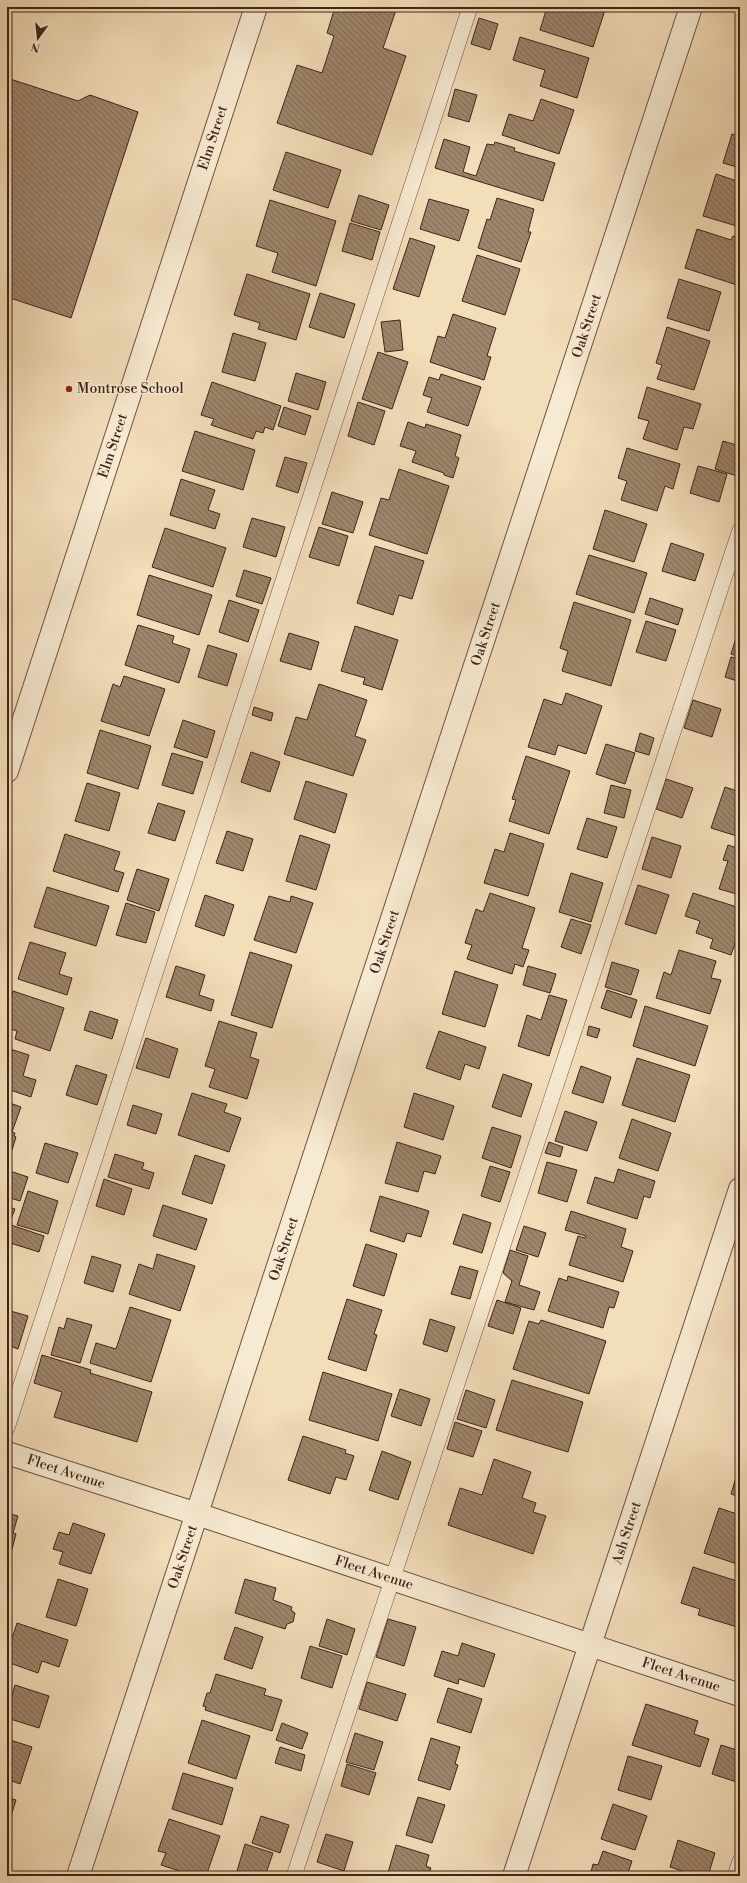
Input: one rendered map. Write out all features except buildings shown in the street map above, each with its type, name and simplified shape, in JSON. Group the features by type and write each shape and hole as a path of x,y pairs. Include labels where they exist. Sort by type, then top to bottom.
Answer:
{"street":[{"name":"Elm Street","path":"7,771 256,7"},
{"name":"Oak Street","path":"78,1876 691,7"},
{"name":"Ash Street","path":"514,1876 740,1189"},
{"name":"Fleet Avenue","path":"7,1453 196,1514 740,1695"}],"lane":[{"path":"7,1428 470,7"},
{"path":"294,1876 740,530"},
{"path":"735,1876 740,1861"}],"place":[{"name":"Montrose School","path":"69,389"}]}
